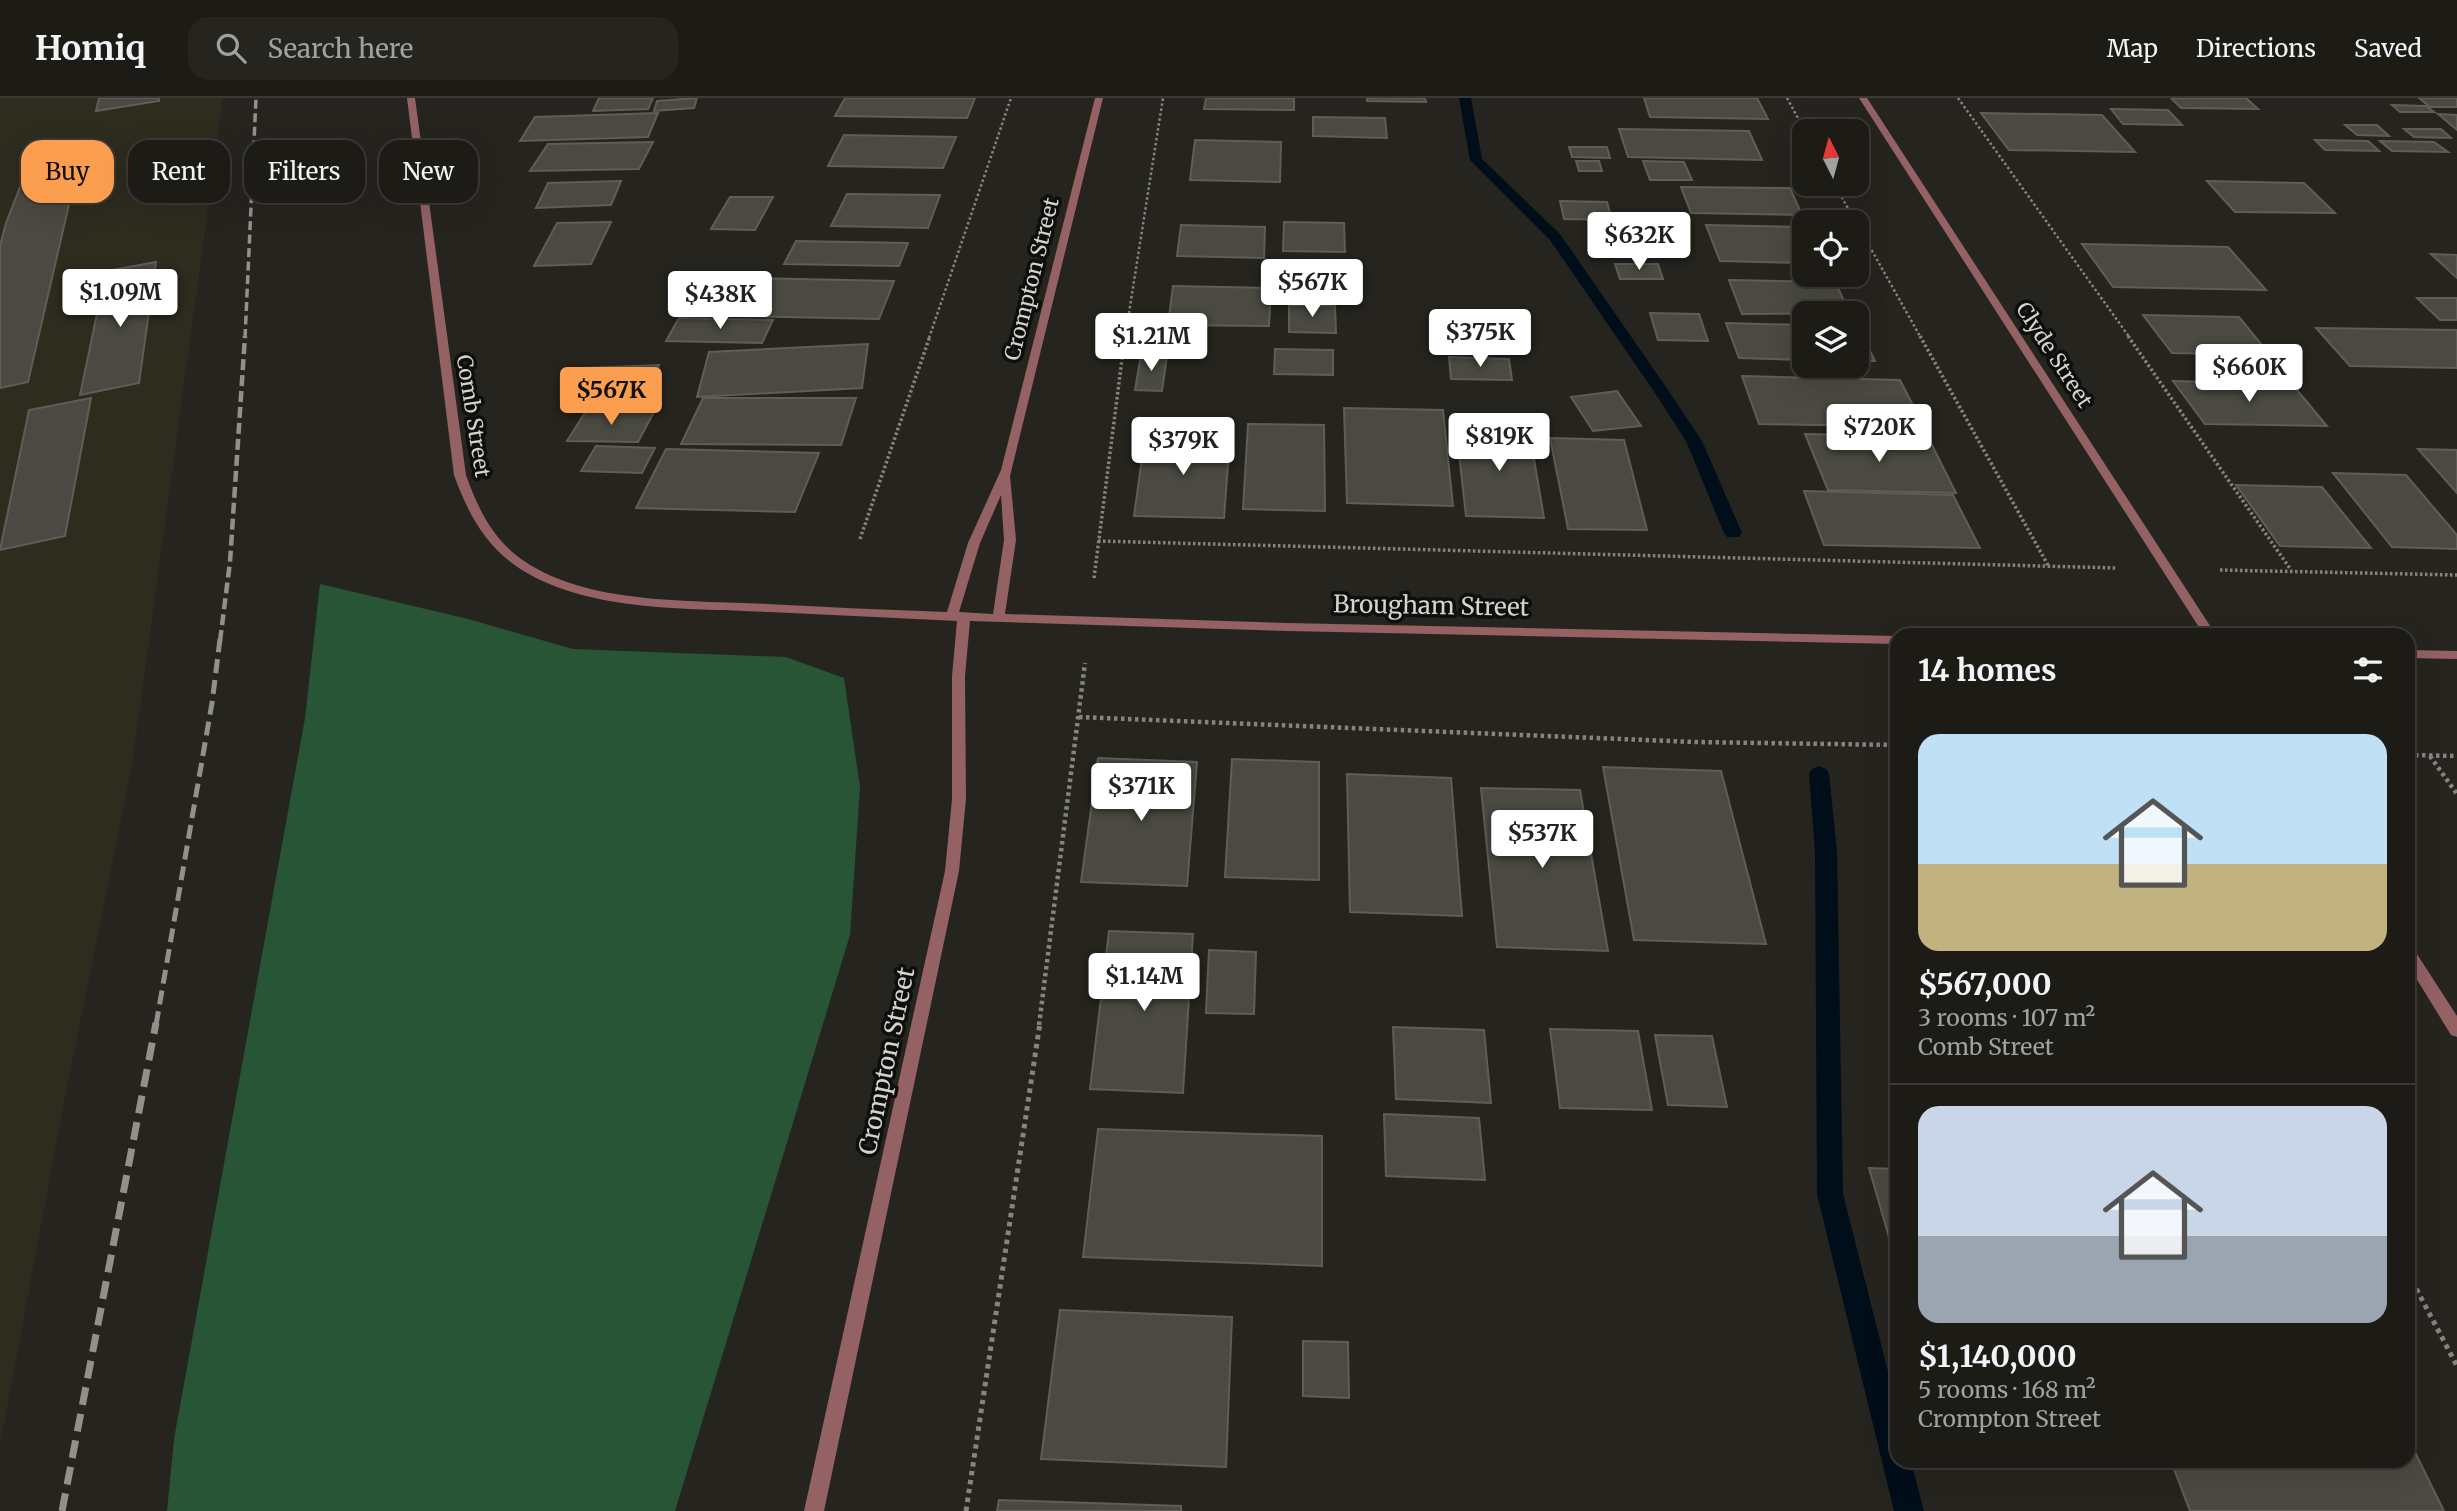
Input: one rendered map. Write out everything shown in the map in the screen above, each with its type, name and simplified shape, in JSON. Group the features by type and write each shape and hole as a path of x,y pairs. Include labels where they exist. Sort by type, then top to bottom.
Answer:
{"street":[{"name":"Comb Street","path":"411,98 460,475 478,521 498,547 521,564 555,582 628,599 958,616"},
{"name":"Crompton Street","path":"814,1511 952,871 960,775 958,616 974,543 1007,470 1099,98"},
{"name":"Clyde Street","path":"1863,98 2205,628"},
{"name":"Crompton Street","path":"998,618 1009,552 1007,470"},
{"name":"Brougham Street","path":"958,616 1890,640"},
{"path":"2415,654 2457,655"},
{"path":"2415,963 2457,1030"}],"path":[{"path":"860,539 1011,98"},
{"path":"1163,98 1132,282 1098,541 2049,567 1869,246"},
{"path":"1787,98 1798,119"},
{"path":"1958,98 2052,226 2292,571 2457,575"},
{"path":"966,1511 1036,1057 1079,717 1695,741 1890,745"},
{"path":"2415,755 2457,756"},
{"path":"2429,755 2457,794"},
{"path":"2415,1286 2457,1366"}],"shaded area":[{"path":"0,98 223,98 217,140 128,140 128,203 209,203 132,766 66,1092 0,1445"}],"green space":[{"path":"320,584 468,619 573,649 786,657 844,678 860,787 850,935 675,1511 167,1511 174,1439 305,718"}],"building":[{"path":"99,98 159,98 159,101 96,111"},
{"path":"599,98 653,98 648,109 593,111"},
{"path":"697,98 694,108 654,111 657,101"},
{"path":"845,98 975,98 967,118 835,116"},
{"path":"1206,98 1294,98 1294,110 1204,109"},
{"path":"1367,98 1425,98 1426,102 1367,101"},
{"path":"1644,98 1757,98 1768,119 1650,117"},
{"path":"2171,98 2246,98 2258,109 2181,108"},
{"path":"2419,98 2457,98 2457,107 2430,107"},
{"path":"2392,105 2426,106 2434,112 2400,112"},
{"path":"2111,109 2168,110 2182,125 2123,124"},
{"path":"658,113 648,137 520,141 535,117"},
{"path":"1981,113 2102,115 2135,152 2009,150"},
{"path":"2438,114 2457,115 2457,130"},
{"path":"1313,117 1385,118 1387,138 1313,136"},
{"path":"2345,125 2377,125 2389,136 2357,135"},
{"path":"1619,129 1749,131 1762,160 1628,157"},
{"path":"2404,129 2441,129 2451,138 2414,137"},
{"path":"844,135 956,137 943,168 828,166"},
{"path":"1195,140 1281,142 1280,182 1190,180"},
{"path":"2315,140 2368,141 2379,151 2325,150"},
{"path":"2380,141 2434,142 2448,152 2392,151"},
{"path":"653,142 639,169 530,171 548,144"},
{"path":"1569,147 1607,147 1610,158 1572,157"},
{"path":"1576,161 1599,161 1602,171 1579,171"},
{"path":"1643,161 1684,162 1692,180 1650,180"},
{"path":"621,181 611,205 536,208 548,183"},
{"path":"2207,181 2304,183 2335,213 2235,212"},
{"path":"21,185 21,203 69,203 28,382 0,388 0,246"},
{"path":"1681,187 1790,188 1800,210 1792,210 1792,215 1691,213"},
{"path":"847,194 940,195 928,228 831,226"},
{"path":"730,197 773,197 755,230 711,229"},
{"path":"1560,201 1607,202 1612,220 1564,219"},
{"path":"611,222 591,264 534,266 557,223"},
{"path":"1284,222 1344,223 1345,252 1283,251"},
{"path":"1181,225 1265,227 1264,258 1177,256"},
{"path":"1706,225 1792,227 1792,263 1720,261"},
{"path":"796,241 908,243 899,266 784,264"},
{"path":"2082,244 2228,247 2266,290 2113,287"},
{"path":"2431,254 2457,255 2457,278"},
{"path":"156,262 139,383 80,395 106,271"},
{"path":"1615,264 1658,264 1663,279 1620,279"},
{"path":"756,278 894,281 879,319 736,316"},
{"path":"1729,280 1792,281 1792,287 1837,287 1844,301 1792,301 1792,314 1742,314"},
{"path":"1173,286 1271,288 1269,326 1168,325"},
{"path":"2417,298 2457,298 2457,320 2440,320"},
{"path":"1289,305 1335,306 1336,333 1289,332"},
{"path":"1650,313 1699,314 1708,341 1658,340"},
{"path":"2143,315 2239,317 2270,355 2172,353"},
{"path":"679,318 773,320 762,343 666,341"},
{"path":"1726,323 1792,325 1792,360 1739,358"},
{"path":"2316,328 2457,330 2457,368 2350,366"},
{"path":"868,344 862,388 697,397 709,352"},
{"path":"1275,349 1333,350 1333,375 1274,374"},
{"path":"1869,349 1875,361 1869,361"},
{"path":"1141,355 1167,356 1162,391 1135,390"},
{"path":"1449,357 1509,359 1512,380 1451,379"},
{"path":"659,365 647,398 569,401 583,368"},
{"path":"1742,376 1900,380 1924,427 1759,424"},
{"path":"2173,381 2292,384 2327,426 2205,424"},
{"path":"1617,391 1641,426 1593,431 1571,397"},
{"path":"91,398 65,536 0,550 29,410"},
{"path":"703,398 856,398 841,445 681,444"},
{"path":"1344,408 1443,410 1453,506 1347,503"},
{"path":"586,411 654,412 638,442 567,441"},
{"path":"1248,424 1324,425 1325,511 1243,509"},
{"path":"1456,427 1529,429 1544,518 1466,516"},
{"path":"1805,434 1928,437 1956,493 1828,490"},
{"path":"1145,436 1230,438 1224,518 1134,516"},
{"path":"1550,438 1624,440 1647,530 1568,529"},
{"path":"596,446 655,448 642,473 581,471"},
{"path":"666,449 819,453 795,512 636,508"},
{"path":"2418,449 2457,450 2457,493"},
{"path":"2333,473 2406,475 2457,535 2457,549 2392,547"},
{"path":"2236,485 2322,487 2371,548 2280,546"},
{"path":"1804,491 1953,495 1980,548 1824,545"},
{"path":"1098,758 1197,762 1187,886 1081,882"},
{"path":"1232,759 1319,762 1319,880 1225,877"},
{"path":"1603,767 1721,771 1766,944 1634,940"},
{"path":"1347,774 1451,778 1462,916 1350,912"},
{"path":"1481,788 1580,790 1608,951 1497,947"},
{"path":"1109,931 1193,934 1183,1093 1090,1089"},
{"path":"1209,950 1256,952 1254,1014 1206,1013"},
{"path":"1393,1027 1484,1030 1491,1103 1396,1099"},
{"path":"1550,1029 1638,1031 1652,1110 1560,1108"},
{"path":"1655,1035 1712,1036 1727,1107 1668,1105"},
{"path":"1384,1114 1479,1118 1485,1180 1386,1176"},
{"path":"1098,1129 1322,1136 1322,1266 1083,1257"},
{"path":"1869,1168 1890,1169 1890,1241"},
{"path":"1060,1310 1232,1317 1226,1467 1041,1459"},
{"path":"1303,1341 1348,1342 1349,1398 1303,1396"},
{"path":"2415,1452 2444,1511 2190,1511 2174,1468 2415,1468"},
{"path":"999,1500 1181,1506 1181,1511 997,1511"}],"waterway":[{"path":"1465,98 1476,160 1555,237 1661,390 1694,441 1733,533"},
{"path":"1819,774 1826,852 1830,1194 1890,1437"},
{"path":"1898,1468 1909,1511"}],"railway":[{"path":"245,338 256,98"},
{"path":"220,641 230,562 245,336"},
{"path":"156,1025 212,703 220,639"},
{"path":"62,1511 156,1023"}]}
